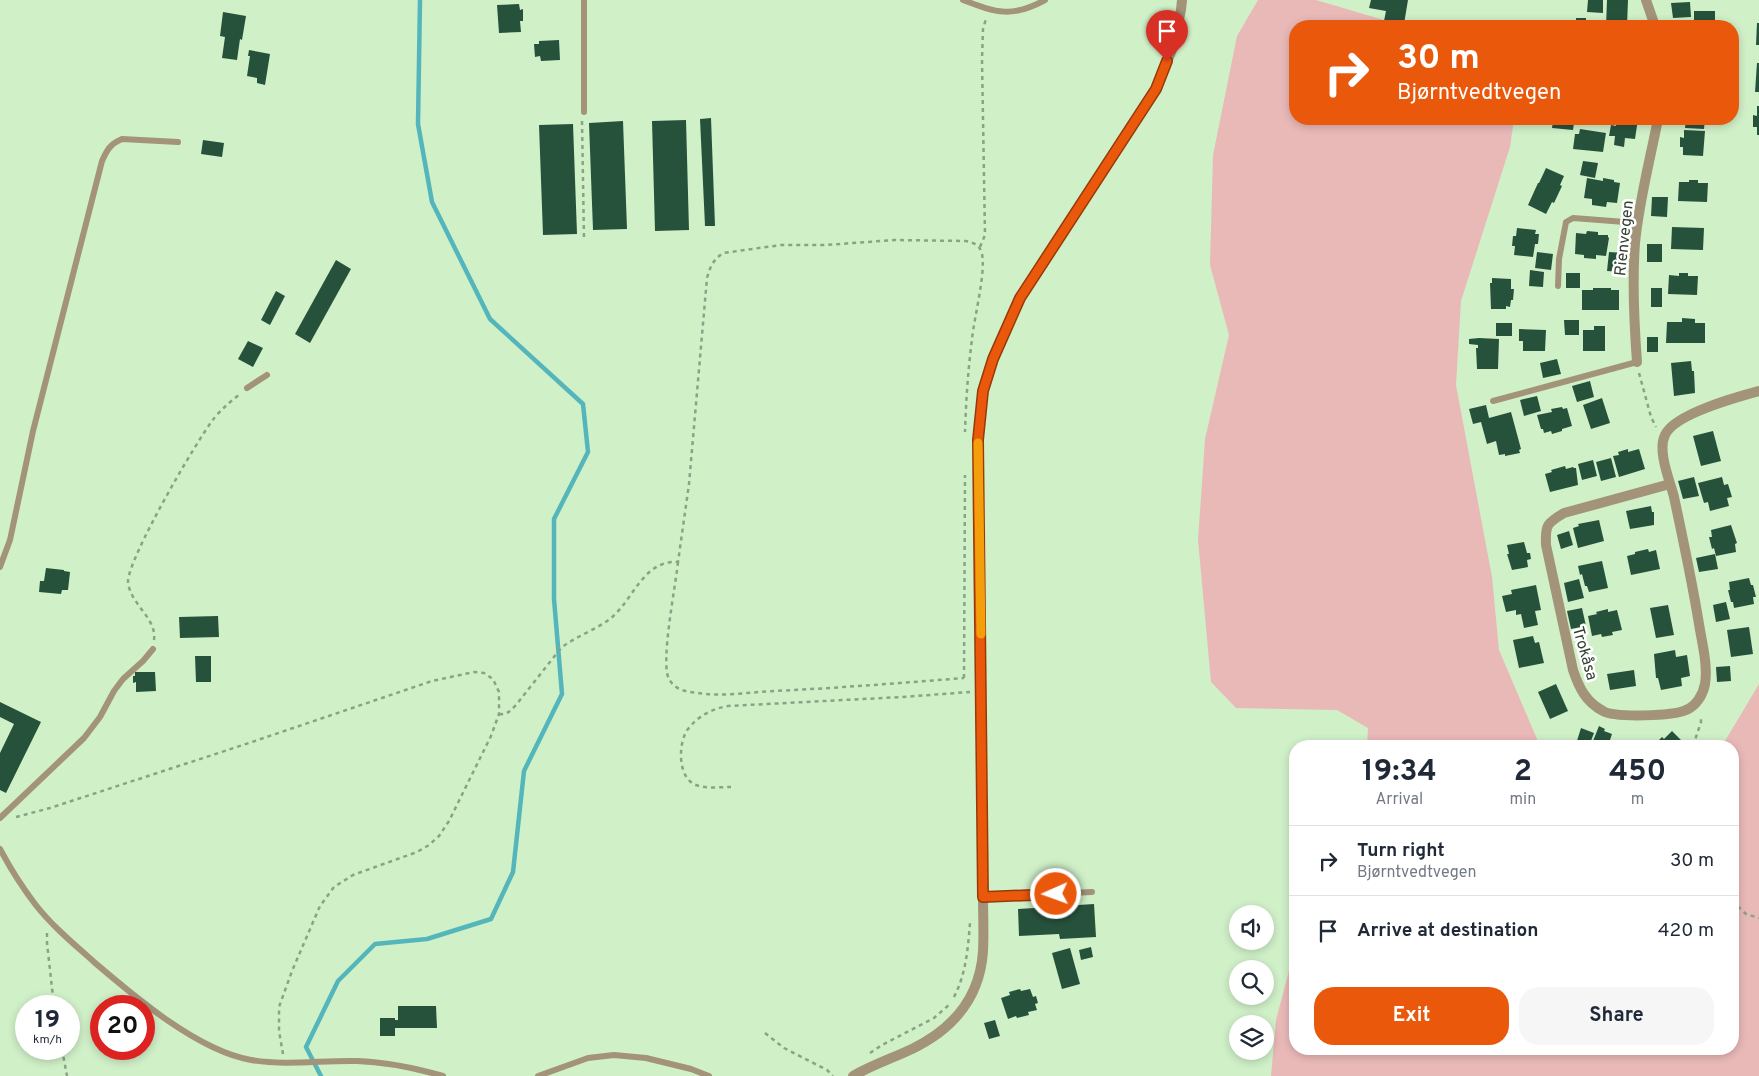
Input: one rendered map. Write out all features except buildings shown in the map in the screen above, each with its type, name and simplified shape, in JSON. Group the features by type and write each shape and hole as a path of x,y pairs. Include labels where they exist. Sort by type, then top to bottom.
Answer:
{"street":[{"path":"853,1076 906,1052 935,1036 950,1024 973,993 980,971 983,952 983,897 978,440 983,391 993,359 1020,298 1156,89 1173,47 1182,0"},
{"path":"1646,0 1653,20"},
{"name":"Rienvegen","path":"1637,362 1633,283 1638,223 1657,125"},
{"path":"1700,699 1706,672 1684,545 1663,455 1664,435 1672,425 1688,416 1713,405 1759,390"},
{"name":"Trokåsa","path":"1670,484 1564,512 1549,521 1545,531 1546,545 1573,670 1580,689 1591,703 1605,713 1627,716 1686,710 1700,699"}],"lane":[{"path":"584,0 584,112"},
{"path":"964,0 988,9 1006,12 1031,8 1045,0"},
{"path":"0,567 10,540 33,431 102,161 108,148 114,142 122,139 178,142"},
{"path":"1558,286 1559,259 1566,222 1573,218 1638,223"},
{"path":"1493,401 1637,362"},
{"path":"247,388 267,375"},
{"path":"1,817 84,738 100,717 123,678 144,661 153,649"},
{"path":"0,850 35,904 72,943 120,984 189,1034 215,1048 240,1058 252,1060 284,1063 356,1061 386,1063 417,1068 443,1076"},
{"path":"983,897 1092,892"},
{"path":"538,1076 588,1058 614,1055 646,1058 690,1069 709,1076"}],"path":[{"path":"965,437 972,339 982,268 980,247 985,235 982,60 983,29 988,9"},
{"path":"584,112 582,123 584,240"},
{"path":"965,474 964,678 839,688 700,694 680,690 673,684 666,672 666,648 689,484 707,278 716,258 723,253 781,245 943,240 966,241 980,247"},
{"path":"1637,362 1651,417 1657,429 1664,435"},
{"path":"153,649 155,635 152,626 132,597 128,581 130,570 142,541 199,440 215,418 247,388"},
{"path":"499,714 508,713 516,705 561,648 570,640 611,618 646,574 663,563 678,562"},
{"path":"1,817 10,818 58,805 432,681 474,672 484,673 493,679 499,692 499,714 492,736 449,821 439,836 429,845 416,852 353,875 334,887 320,906 295,963 279,1007 279,1031 284,1063"},
{"path":"731,787 695,785 687,778 682,767 683,742 688,730 700,716 711,710 728,706 982,691"},
{"path":"1696,740 1701,722 1700,699"},
{"path":"1739,908 1746,914 1759,918"},
{"path":"48,918 47,943 53,995"},
{"path":"867,1055 882,1045 934,1018 952,1002 960,986 968,951 970,920"},
{"path":"765,1033 784,1048 827,1070 833,1076"},
{"path":"64,1060 67,1076"}],"shaded area":[{"path":"1258,0 1316,0 1384,20 1289,20 1289,125 1513,125 1510,147 1461,301 1456,385 1492,577 1499,650 1537,740 1367,740 1368,728 1337,710 1236,708 1211,682 1198,540 1205,439 1229,335 1210,265 1213,155 1237,36"},
{"path":"1759,684 1759,1076 1271,1076 1272,1060 1274,1060 1276,1020 1289,971 1289,1055 1739,1055 1739,740 1726,740"}],"waterway":[{"path":"321,1076 306,1047 338,981 375,944 427,939 491,919 513,872 524,771 562,694 554,599 554,519 588,452 583,404 490,319 432,202 418,124 420,0"}],"slow traffic":[{"path":"978,443 981,634"}],"route":[{"path":"1056,894 983,897 978,440 983,391 993,359 1020,298 1156,89 1167,61"}]}
